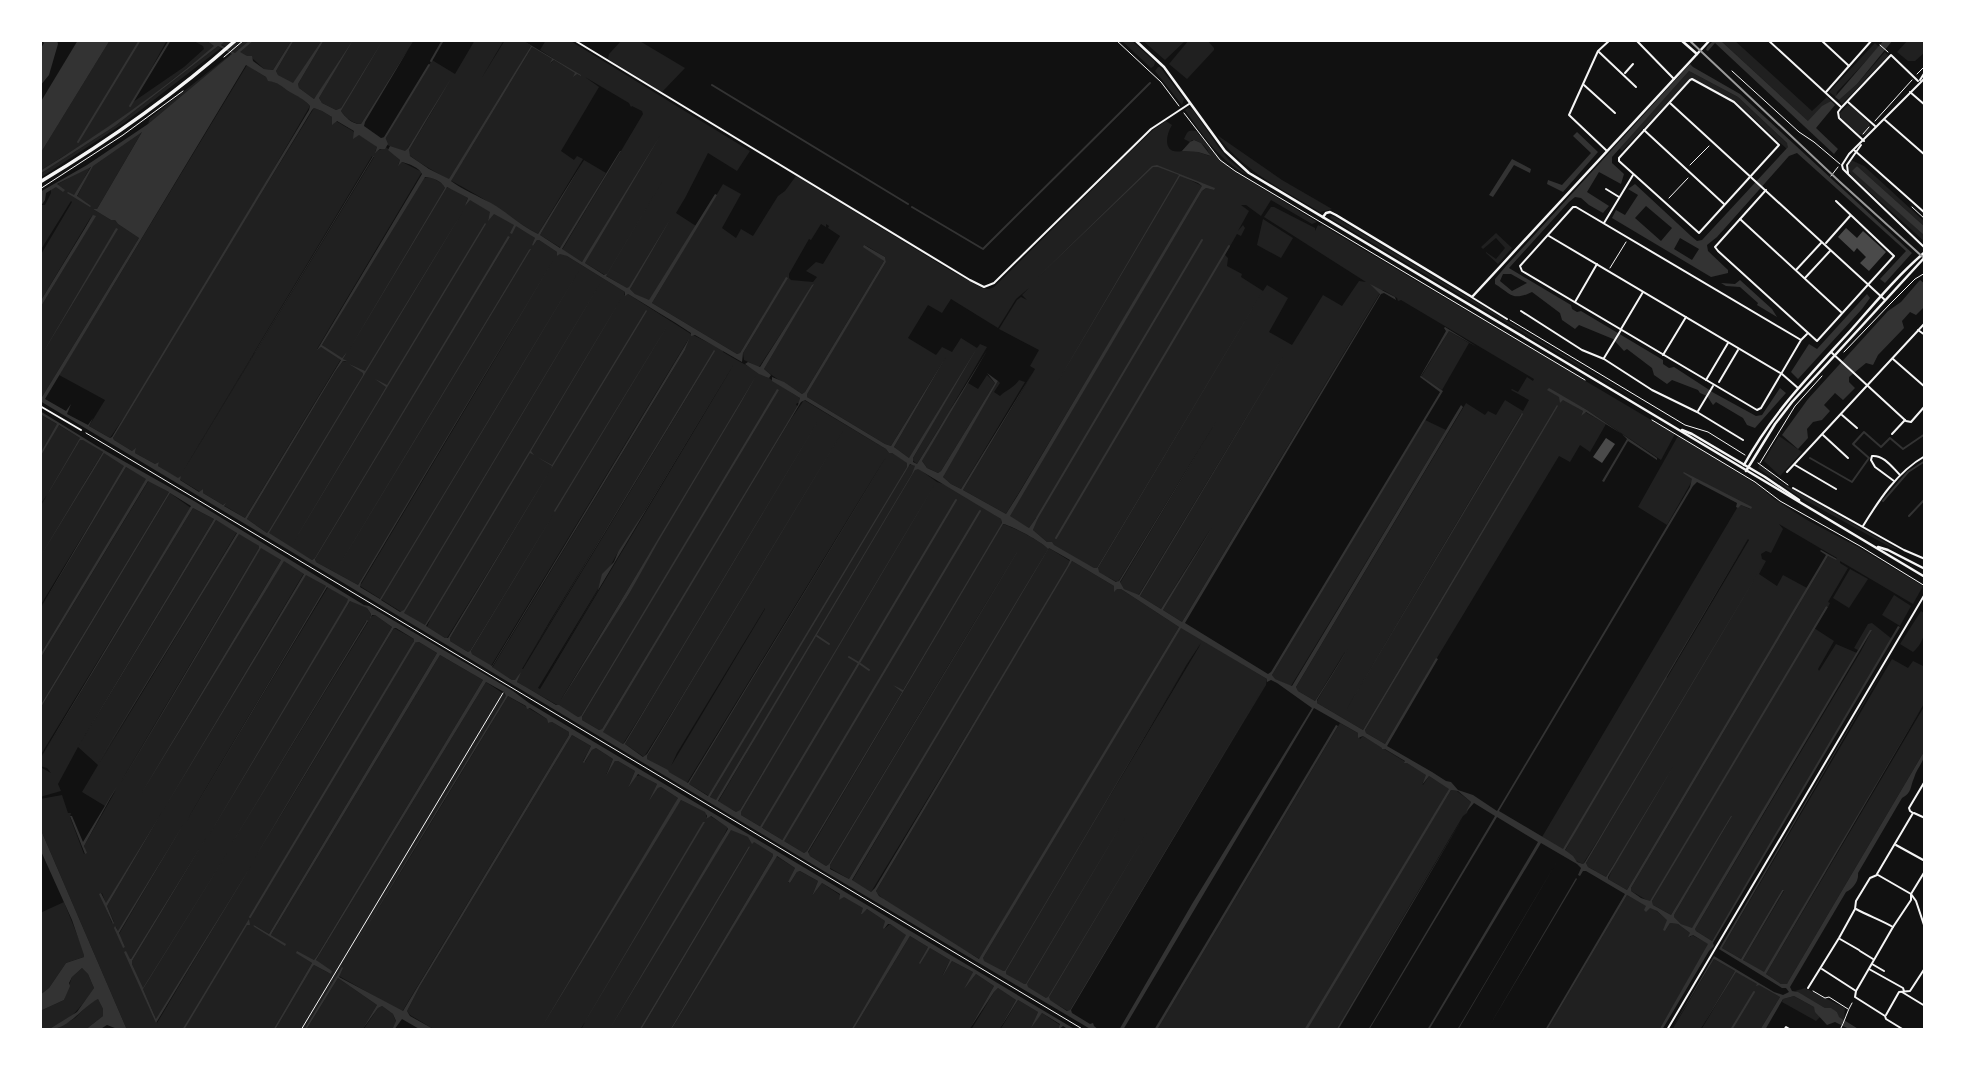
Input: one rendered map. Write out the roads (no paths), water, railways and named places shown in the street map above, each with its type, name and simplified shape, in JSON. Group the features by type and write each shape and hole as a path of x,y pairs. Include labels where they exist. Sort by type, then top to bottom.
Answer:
{"highway":[{"path":"40,182 158,105 225,53 236,40"}],"street":[{"path":"574,40 958,273 984,286 995,283 1151,129 1190,103"},
{"path":"1135,40 1164,67 1225,151 1249,173 1655,415 1692,434 1925,577"},
{"path":"1607,150 1569,114 1598,51 1610,40"},
{"path":"1636,40 1674,79"},
{"path":"1681,40 1697,54"},
{"path":"1472,297 1710,40"},
{"path":"1768,40 1842,108"},
{"path":"1821,40 1849,66"},
{"path":"1825,93 1872,40"},
{"path":"1598,51 1636,87"},
{"path":"1864,141 1839,118 1838,112 1847,102 1891,55 1919,82"},
{"path":"1623,75 1633,64"},
{"path":"1919,82 1925,72"},
{"path":"1849,175 1846,171 1847,164 1855,151 1925,78"},
{"path":"1692,79 1734,102 1779,145 1699,233 1619,161 1644,130 1692,79"},
{"path":"1583,84 1615,113"},
{"path":"1910,91 1925,105"},
{"path":"1670,102 1885,300"},
{"path":"1847,102 1876,127"},
{"path":"1884,119 1925,155"},
{"path":"1644,130 1725,205"},
{"path":"1855,151 1843,160 1843,169 1925,252"},
{"path":"1855,151 1925,213"},
{"path":"1604,223 1634,174"},
{"path":"1606,189 1620,197"},
{"path":"1765,189 1715,247 1816,341 1894,255 1836,201"},
{"path":"1801,340 1574,206 1520,268 1757,410 1761,408 1807,334"},
{"path":"1320,222 1326,213 1336,215 1507,319"},
{"path":"1796,270 1851,215"},
{"path":"1740,219 1842,313"},
{"path":"1548,235 1782,374 1800,390"},
{"path":"1804,278 1830,250"},
{"path":"1743,466 1788,399 1836,358 1925,252"},
{"path":"1747,469 1775,424 1831,352 1925,252"},
{"path":"1575,302 1597,264"},
{"path":"1604,359 1644,291"},
{"path":"1521,311 1583,350 1604,359 1652,390 1698,412 1743,440"},
{"path":"1663,355 1686,317"},
{"path":"1787,472 1925,323"},
{"path":"1919,330 1925,335"},
{"path":"1706,380 1728,342"},
{"path":"1719,382 1739,348"},
{"path":"1831,352 1905,420 1911,422 1925,406"},
{"path":"1893,358 1925,387"},
{"path":"1698,412 1713,384"},
{"path":"1788,399 1792,402"},
{"path":"40,406 81,430"},
{"path":"1841,414 1857,428"},
{"path":"1892,434 1905,420"},
{"path":"1771,421 1775,424"},
{"path":"1822,435 1848,458"},
{"path":"1895,482 1875,467 1872,456 1884,459 1900,476"},
{"path":"1862,527 1882,496 1911,465 1925,456"},
{"path":"1794,465 1836,489"},
{"path":"1793,488 1925,559"},
{"path":"1875,546 1925,569"},
{"path":"1667,1030 1925,594"},
{"path":"1925,781 1909,807 1910,811 1925,818"},
{"path":"1808,988 1855,909 1856,901 1870,878 1877,875 1913,813"},
{"path":"1895,844 1925,860"},
{"path":"1904,1030 1855,997 1925,871"},
{"path":"1877,875 1911,894 1925,928"},
{"path":"1855,909 1893,927"},
{"path":"1839,938 1874,959"},
{"path":"1871,964 1884,971"},
{"path":"1885,1016 1899,992 1910,991 1925,968"},
{"path":"1821,969 1856,991"},
{"path":"1869,969 1903,988 1903,992 1925,1006"},
{"path":"1784,1030 1786,1027 1791,1030"}],"lane":[{"path":"1732,71 1799,132 1842,165"}],"waterway":[{"path":"78,142 140,40"},
{"path":"130,106 170,40"},
{"path":"431,61 443,40"},
{"path":"384,139 429,65"},
{"path":"912,207 983,249 1150,83"},
{"path":"712,85 908,204"},
{"path":"1037,518 1202,240"},
{"path":"1056,538 1229,246"},
{"path":"1810,458 1852,482 1869,458 1853,444 1864,432 1881,447 1890,438 1903,449 1925,434"},
{"path":"1883,501 1908,472 1925,461"},
{"path":"1909,516 1925,499"},
{"path":"869,670 859,663 956,500"},
{"path":"783,841 980,511"},
{"path":"817,636 829,644"},
{"path":"250,917 414,643"},
{"path":"761,827 859,663 849,657"},
{"path":"1731,1030 1754,992"}],"tram line":[{"path":"1689,40 1925,259"}]}
